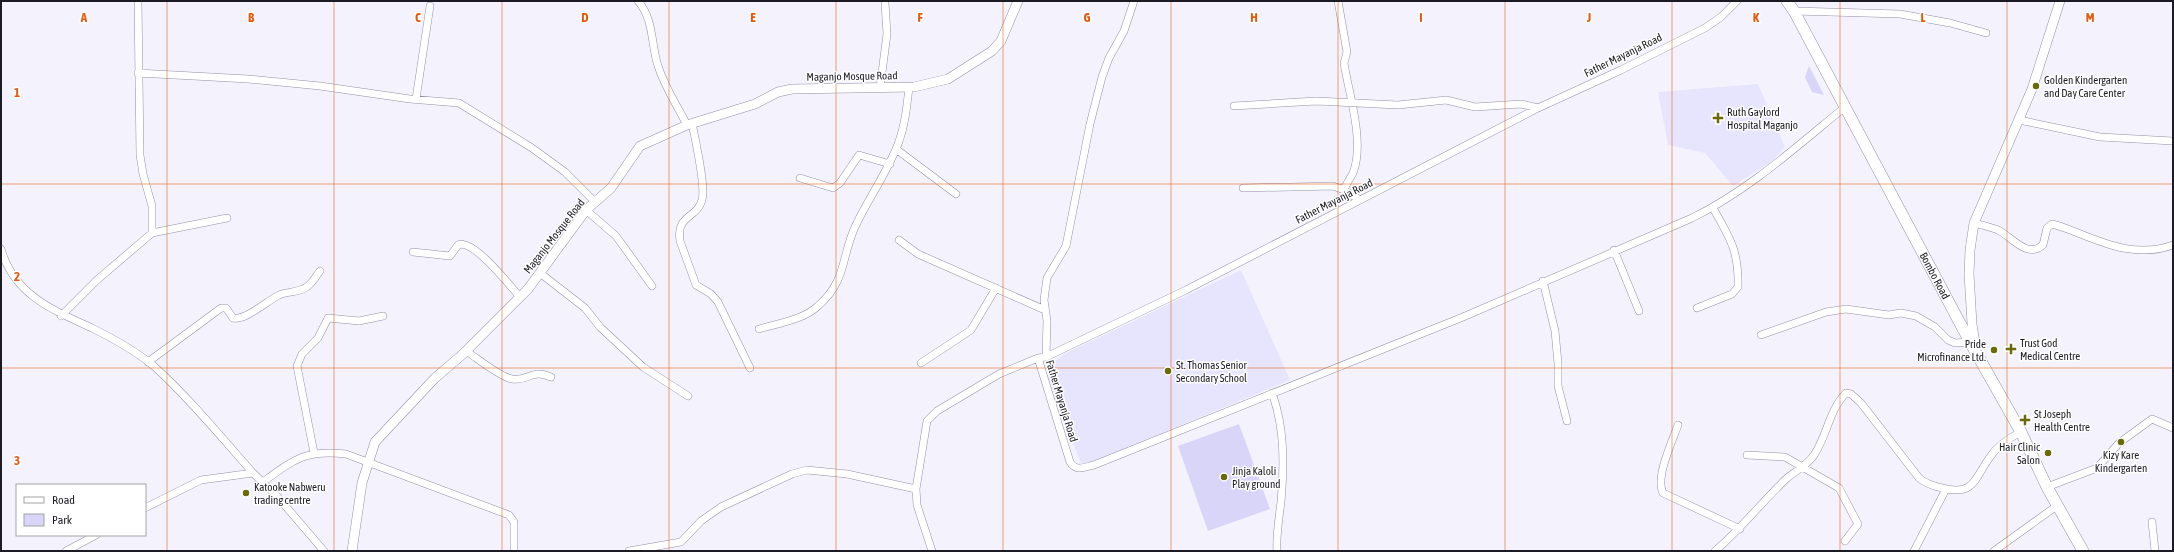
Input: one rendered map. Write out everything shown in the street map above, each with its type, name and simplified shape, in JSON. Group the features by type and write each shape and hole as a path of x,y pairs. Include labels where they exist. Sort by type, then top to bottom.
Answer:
{"main road":[{"name":"Bombo Road","path":"1787,1 1794,10 1973,347 2021,432 2047,487 2083,551"}],"street":[{"path":"138,1 140,155 142,174 152,206 152,233"},
{"path":"638,1 649,21 658,65 666,88 690,124 699,157 703,198 699,207 682,221 679,233 680,241 696,285 711,294 718,302 750,368"},
{"name":"Maganjo Mosque Road","path":"352,551 358,503 367,463 371,450 380,435 435,378 466,351 520,297 540,273 586,210 611,188 640,146 690,124 755,104 778,92 792,89 909,87 931,84 948,79 992,51 1001,41 1018,1"},
{"path":"1046,357 1044,300 1048,278 1061,255 1069,236 1090,124 1102,78 1109,58 1126,25 1134,1"},
{"path":"1338,1 1347,52 1344,63 1357,131 1353,173 1344,190"},
{"name":"Father Mayanja Road","path":"1272,394 1094,465 1080,469 1074,467 1070,462 1057,424 1038,358 1046,357 1131,318 1538,108 1621,70 1705,28 1722,17 1737,1"},
{"path":"1761,335 1814,315 1846,309 1889,315 1901,313 1916,316 1935,327 1948,340 1973,347 1969,274 1970,250 1974,223 2032,89 2060,1"},
{"path":"880,88 887,34 885,3"},
{"path":"416,99 430,6"},
{"path":"1794,10 1900,14 1950,23 1986,33"},
{"path":"138,73 320,86 416,99 459,103 468,106 565,172 596,202"},
{"path":"759,329 811,312 829,294 841,275 854,228 890,164 896,149 906,117 909,87"},
{"path":"1234,106 1316,101 1398,105 1446,100 1475,107 1521,104 1538,108"},
{"path":"1277,551 1282,484 1282,452 1278,411 1272,394 1463,317 1713,208 1756,179 1845,107"},
{"path":"2019,120 2100,138 2173,141"},
{"path":"896,149 956,194"},
{"path":"800,178 832,188 840,183 859,155 890,164"},
{"path":"1243,188 1333,186 1344,190 1360,200"},
{"path":"1697,308 1732,294 1738,287 1737,256 1734,247 1713,208"},
{"path":"586,210 616,236 652,286"},
{"path":"62,316 107,271 152,233 227,218"},
{"path":"1974,223 1999,230 2021,246 2031,250 2036,250 2043,245 2047,228 2052,224 2101,242 2130,250 2154,251 2173,245"},
{"path":"899,240 918,254 1045,310"},
{"path":"413,252 450,256 458,245 463,244 486,258 520,297"},
{"path":"1,249 12,273 34,298 62,316 118,342 148,362 172,385 263,482 324,551"},
{"path":"1614,250 1639,311"},
{"path":"1,267 12,273"},
{"path":"148,362 221,308 226,308 233,318 236,319 280,295 308,286 320,271"},
{"path":"540,273 585,308 600,326 643,367 688,396"},
{"path":"1543,281 1555,331 1558,363 1558,386 1568,421"},
{"path":"921,362 971,330 996,288"},
{"path":"314,453 298,380 297,366 299,360 318,338 328,318 358,321 383,316"},
{"path":"466,351 507,378 519,379 537,373 551,377"},
{"path":"932,551 917,505 916,489 925,430 931,415 999,374 1038,358"},
{"path":"1715,551 1740,529 1786,478 1803,466 1815,454 1823,439 1832,413 1844,394 1848,393 1861,403 1919,478 1924,482 1946,489 1958,491 1968,488 1977,479 1990,456 2006,440 2021,432"},
{"path":"2047,487 2097,468 2119,443 2152,419 2173,428"},
{"path":"1678,425 1662,474 1660,487 1663,493 1740,529"},
{"path":"263,482 291,462 314,453 326,452 346,454 509,516 514,522 514,551"},
{"path":"1747,455 1785,457 1839,488 1858,524 1845,541"},
{"path":"629,551 681,542 701,522 721,507 792,474 807,470 847,474 916,489"},
{"path":"146,508 201,480 254,473"},
{"path":"1914,551 1946,489"},
{"path":"1994,551 2058,505"},
{"path":"2152,522 2155,551"},
{"path":"66,551 94,536"}],"shaded area":[{"name":"Ruth Gaylord Hospital Maganjo","path":"1758,84 1785,147 1771,162 1733,186 1705,153 1668,145 1658,92"},
{"name":"St. Thomas Senior Secondary School","path":"1241,270 1290,380 1082,466 1048,378 1050,365 1066,353"}],"green space":[{"path":"1809,66 1824,95 1812,92 1805,77"},
{"name":"Jinja Kaloli Play ground","path":"1239,424 1270,509 1208,531 1178,446"}],"place":[{"name":"Golden Kindergarten and Day Care Center","path":"2036,86"},
{"name":"Ruth Gaylord Hospital Maganjo","path":"1718,118"},
{"name":"Trust God Medical Centre","path":"2011,349"},
{"name":"Pride Microfinance Ltd.","path":"1994,350"},
{"name":"St. Thomas Senior Secondary School","path":"1168,371"},
{"name":"St Joseph Health Centre","path":"2025,420"},
{"name":"Kizy Kare Kindergarten","path":"2121,442"},
{"name":"Hair Clinic Salon","path":"2048,453"},
{"name":"Jinja Kaloli Play ground","path":"1224,477"},
{"name":"Katooke Nabweru trading centre","path":"246,493"}]}
